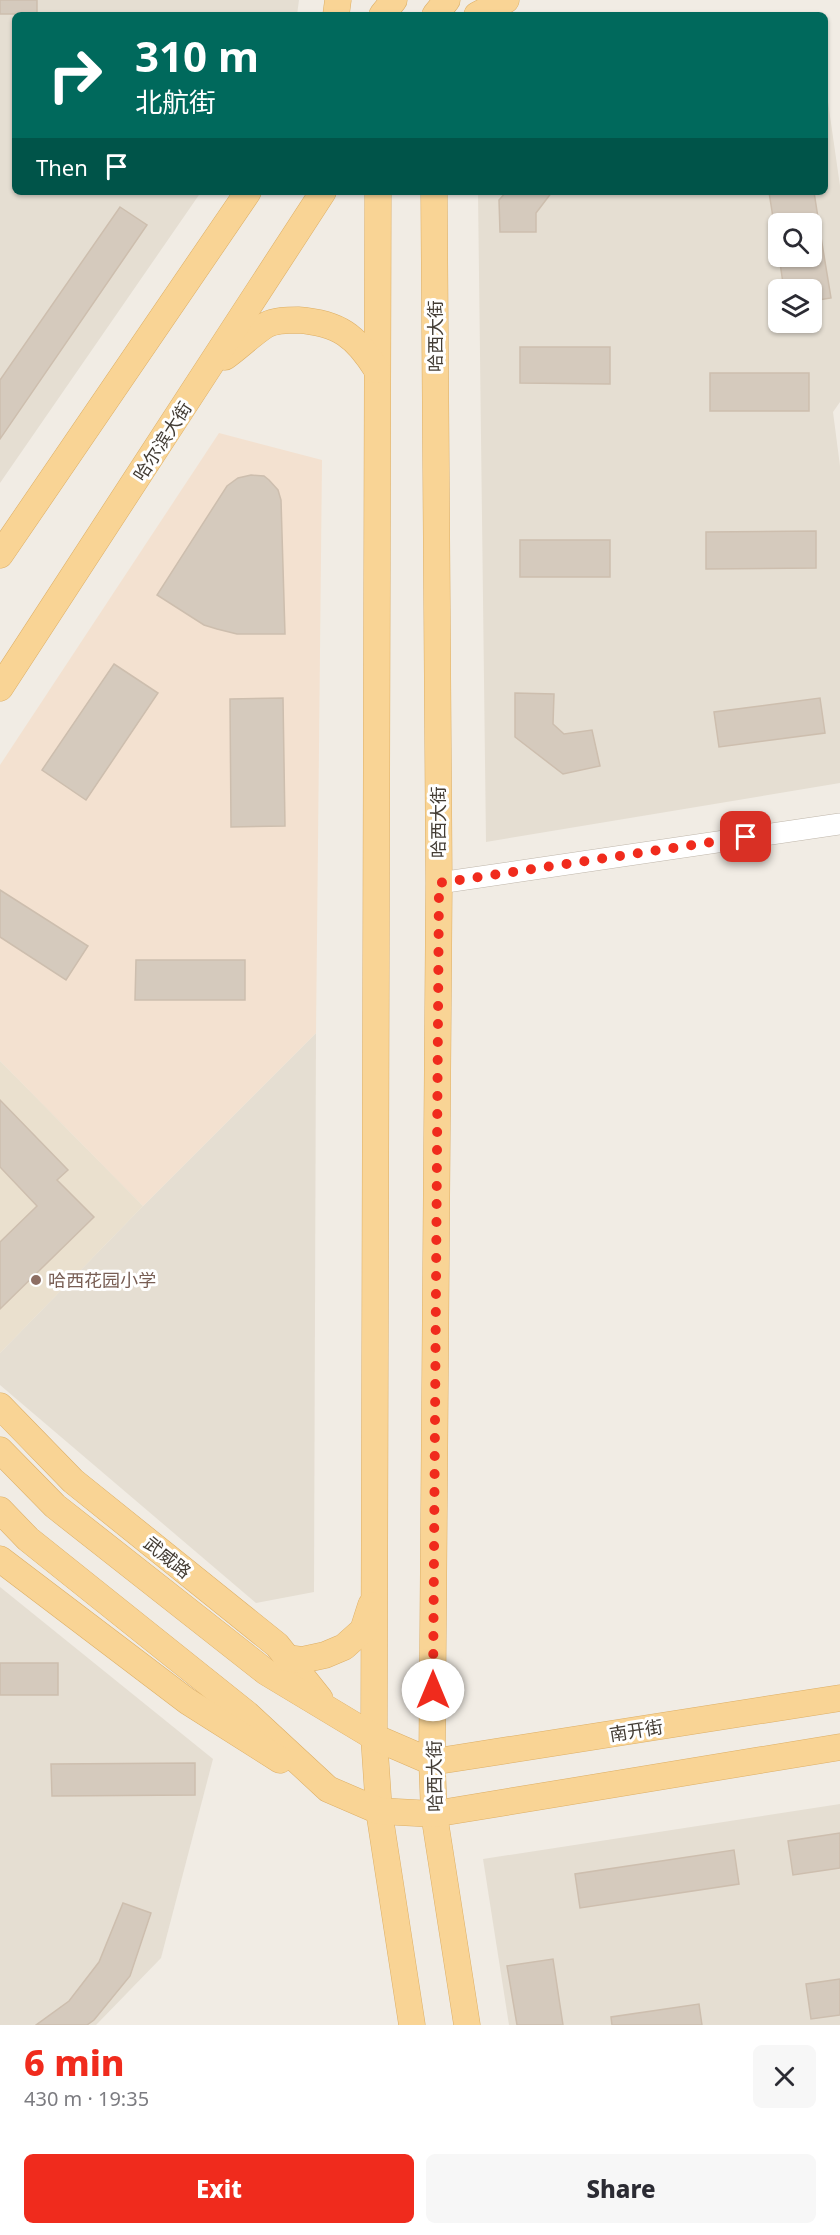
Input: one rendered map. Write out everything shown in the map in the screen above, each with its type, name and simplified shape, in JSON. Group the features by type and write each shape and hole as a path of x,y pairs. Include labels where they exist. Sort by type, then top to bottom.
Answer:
{"main road":[{"path":"437,12 447,0"},
{"path":"483,12 506,0"},
{"path":"0,555 246,195"},
{"name":"哈尔滨大街","path":"0,688 321,195"},
{"path":"378,195 374,1737 379,1810 412,2025"},
{"name":"哈西大街","path":"434,195 439,883 432,1762 434,1814 467,2025"},
{"path":"209,370 268,324 288,320 317,321 337,328 357,341 377,370"},
{"name":"武威路","path":"0,1406 73,1481 277,1645 331,1713"},
{"name":"武威路","path":"0,1450 55,1506 266,1672 374,1737 432,1762"},
{"path":"0,1510 28,1539 247,1714 328,1790"},
{"path":"0,1559 187,1701 328,1790 379,1810 434,1814 840,1747"},
{"path":"287,1658 302,1660 325,1655 344,1647 363,1630 374,1593"},
{"name":"南开街","path":"432,1762 840,1698"}],"street":[{"path":"439,883 840,824"}],"shaded area":[{"path":"0,0 299,0 297,12 12,12 12,195 199,195 0,483"},
{"path":"828,102 840,186 840,402 833,412 840,466 840,783 486,842 478,195 828,195"},
{"path":"219,433 322,460 316,1033 143,1206 0,1061 0,765"},
{"path":"316,1033 314,1592 256,1603 0,1385 0,1353"},
{"name":"哈西花园小学","path":"0,1061 143,1206 0,1353"},
{"path":"0,1587 213,1759 161,1958 96,2025 0,2025"},
{"path":"840,1804 840,2025 509,2025 483,1859"}],"building":[{"path":"0,0 37,0 37,12 0,14"},
{"path":"503,195 550,195 536,213 536,232 500,232 499,200"},
{"path":"769,195 814,195 817,213 772,213"},
{"path":"120,207 147,225 0,439 0,380"},
{"path":"822,243 831,298 822,299 822,279 782,279 781,267 822,267"},
{"path":"520,347 610,347 610,384 520,383"},
{"path":"710,373 809,373 809,411 710,411"},
{"path":"251,475 264,476 269,480 278,490 281,500 285,634 237,634 217,629 204,625 157,595 227,486 238,478"},
{"path":"816,531 816,568 706,569 706,532"},
{"path":"520,540 610,540 610,577 520,577"},
{"path":"114,664 158,693 86,800 42,770"},
{"path":"515,693 554,694 553,724 564,734 592,730 600,766 563,774 515,737"},
{"path":"283,698 285,826 231,827 230,699"},
{"path":"820,698 825,733 719,747 714,712"},
{"path":"0,890 88,946 66,980 0,937"},
{"path":"136,960 245,960 245,1000 135,1000"},
{"path":"0,1100 68,1170 57,1180 94,1217 0,1309 0,1242 37,1206 0,1167"},
{"path":"0,1663 58,1663 58,1695 0,1695"},
{"path":"195,1763 195,1795 52,1796 51,1764"},
{"path":"840,1833 840,1868 793,1875 788,1841"},
{"path":"734,1850 739,1884 580,1908 575,1874"},
{"path":"123,1903 151,1913 130,1976 94,2020 87,2025 36,2025 69,2001 99,1962"},
{"path":"553,1959 563,2025 517,2025 507,1966"},
{"path":"840,1979 840,2015 811,2019 806,1984"},
{"path":"699,2004 702,2025 612,2025 611,2017"}],"place":[{"name":"哈西花园小学","path":"36,1280"}],"route":[{"path":"433,1690 439,883 746,837"}]}
